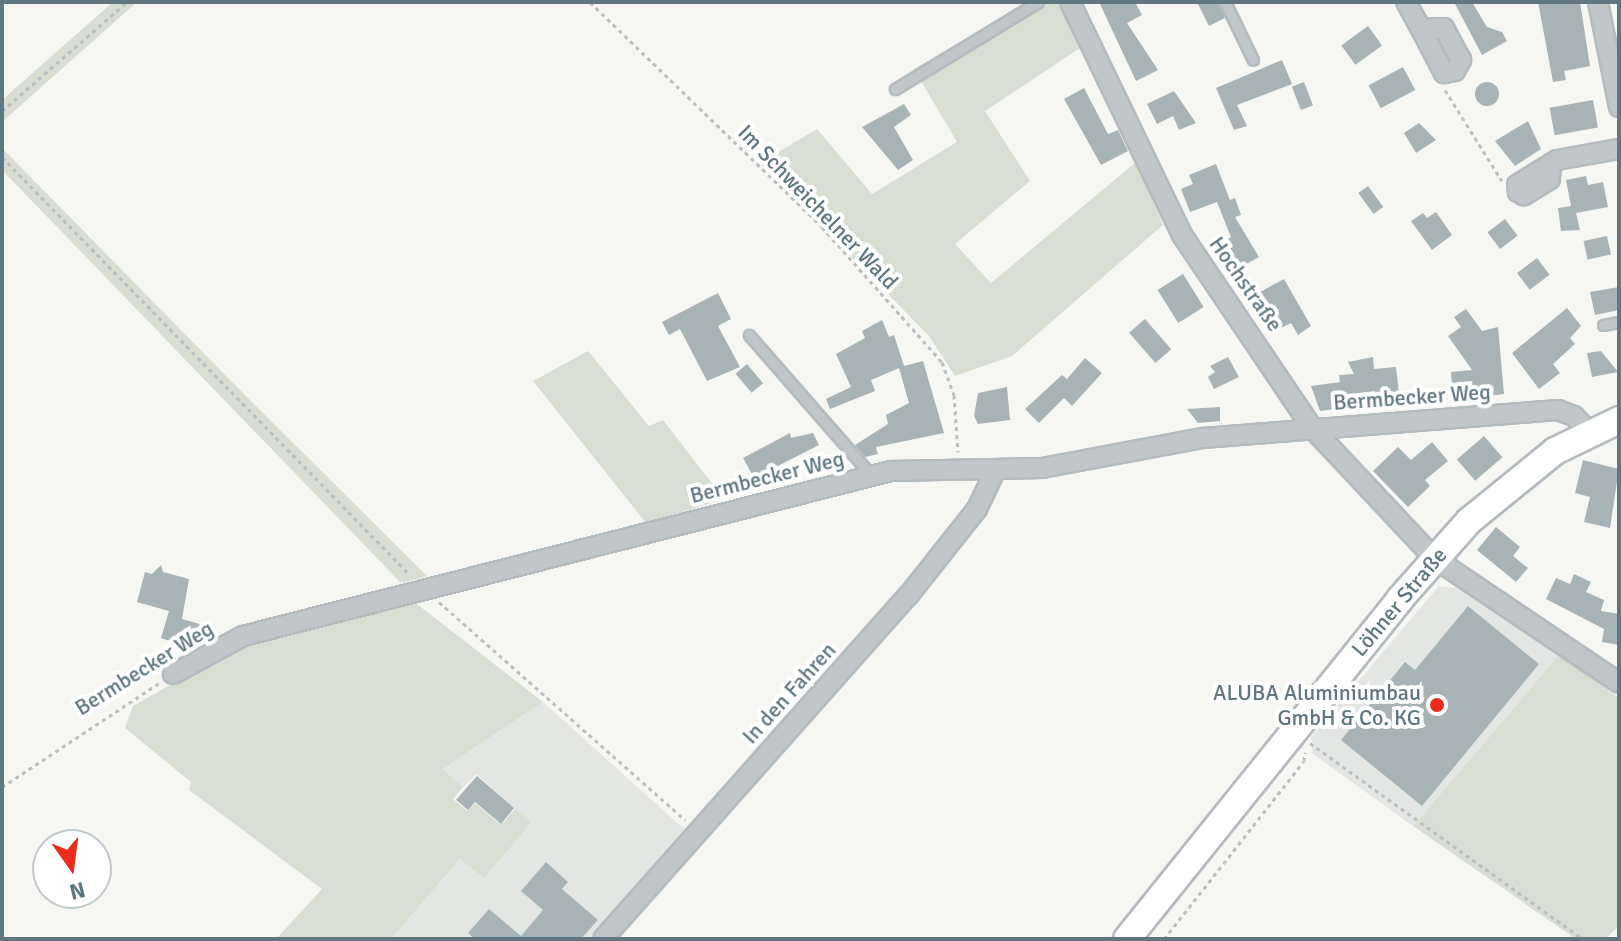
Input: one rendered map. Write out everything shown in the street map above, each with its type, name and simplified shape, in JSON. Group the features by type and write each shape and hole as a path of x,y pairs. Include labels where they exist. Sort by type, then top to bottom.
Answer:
{"main road":[{"name":"Löhner Straße","path":"1127,939 1434,558 1501,491 1589,432 1619,420"}],"street":[{"name":"Hochstraße","path":"1070,2 1182,235 1312,428 1434,558 1619,683"},
{"path":"1406,2 1421,29 1444,28 1461,60 1455,71 1444,73"},
{"path":"1598,2 1619,107"},
{"path":"1517,185 1551,164 1619,149"},
{"name":"Bermbecker Weg","path":"173,674 243,636 871,475 958,468 1042,468 1203,438 1558,410 1574,416 1589,432"},
{"name":"In den Fahren","path":"603,939 696,830 908,596 977,509 996,469"}],"lane":[{"path":"895,89 1038,2"},
{"path":"1225,2 1253,60"},
{"path":"1603,325 1619,322"},
{"path":"749,335 871,475"}],"path":[{"path":"2,111 127,2"},
{"name":"Im Schweichelner Wald","path":"590,2 822,227 942,362 954,395 958,468"},
{"path":"1444,73 1442,86 1499,180 1517,185"},
{"path":"2,157 426,591 696,830"},
{"name":"Bermbecker Weg","path":"2,787 173,674"},
{"path":"1294,732 1583,939"}],"shaded area":[{"path":"113,2 137,2 2,122 2,100"},
{"path":"1028,2 1060,2 1080,48 985,111 1030,181 955,244 991,283 1136,162 1163,225 1012,356 955,376 929,336 760,163 817,129 872,194 957,142 914,69"},
{"path":"2,148 427,576 401,583 2,170"},
{"path":"588,351 649,426 663,420 724,499 646,523 533,381"},
{"name":"ALUBA Aluminiumbau GmbH & Co. KG","path":"1439,586 1465,589 1559,655 1413,826 1313,754 1311,737"},
{"path":"417,604 543,702 443,769 463,787 453,799 467,811 475,803 501,825 515,809 531,823 484,878 460,859 391,939 276,939 322,889 189,790 191,782 125,728 133,706 239,646 388,605"},
{"path":"1559,655 1619,698 1619,926 1605,939 1576,939 1413,826"},
{"path":"543,702 684,829 592,939 391,939 461,858 531,824 477,774 463,787 443,769"}],"building":[{"path":"1099,2 1135,2 1142,15 1127,23 1158,70 1136,81"},
{"path":"1197,2 1218,2 1225,18 1209,26"},
{"path":"1454,2 1472,2 1487,27 1502,32 1507,41 1482,55"},
{"path":"1538,2 1580,2 1590,66 1564,71 1566,80 1553,82"},
{"path":"1368,26 1382,45 1355,65 1341,45"},
{"path":"1282,60 1292,84 1237,105 1247,126 1234,130 1216,88"},
{"path":"1403,67 1415,90 1381,108 1369,85"},
{"path":"1304,82 1313,105 1301,110 1292,87"},
{"path":"1487,82 1496,85 1499,94 1496,103 1487,106 1478,103 1475,94 1478,85"},
{"path":"1084,88 1108,134 1118,130 1128,151 1101,165 1064,99"},
{"path":"1174,91 1196,123 1179,130 1173,116 1157,124 1147,104"},
{"path":"1593,100 1598,128 1555,135 1550,108"},
{"path":"904,104 911,115 894,127 913,160 898,170 862,127"},
{"path":"1528,121 1541,149 1515,166 1495,141"},
{"path":"1419,123 1436,140 1416,153 1404,133"},
{"path":"1216,164 1230,200 1235,198 1241,215 1235,217 1259,257 1237,269 1221,243 1231,237 1217,202 1190,212 1181,189 1193,184 1189,175"},
{"path":"1586,176 1588,185 1603,182 1608,207 1576,213 1580,230 1561,231 1558,208 1571,206 1566,180"},
{"path":"1368,186 1383,207 1374,214 1358,193"},
{"path":"1436,212 1452,235 1432,250 1411,221 1423,213 1427,218"},
{"path":"1505,219 1518,236 1500,249 1487,232"},
{"path":"1607,236 1611,255 1587,260 1584,241"},
{"path":"1537,258 1550,275 1530,290 1517,273"},
{"path":"1183,274 1204,307 1178,323 1158,290"},
{"path":"1284,279 1311,326 1298,335 1291,323 1279,329 1258,293"},
{"path":"1619,287 1619,310 1595,315 1590,292"},
{"path":"718,293 731,319 718,326 740,367 707,381 680,329 669,335 662,322"},
{"path":"1567,308 1581,326 1570,338 1575,344 1553,364 1560,373 1539,389 1512,353"},
{"path":"1466,309 1482,331 1498,327 1504,394 1453,400 1451,372 1472,370 1448,336 1461,327 1454,317"},
{"path":"1145,319 1171,349 1155,363 1129,333"},
{"path":"882,320 889,337 894,335 904,366 923,361 944,433 876,447 878,454 865,457 855,445 888,424 886,415 909,403 899,368 871,380 875,391 830,409 826,399 851,387 836,354 865,338 862,331"},
{"path":"1601,351 1618,372 1592,377 1587,353"},
{"path":"1228,357 1239,377 1214,389 1208,377 1215,372 1210,366"},
{"path":"1373,357 1374,369 1396,367 1400,402 1376,400 1375,391 1342,395 1343,408 1320,411 1311,386 1340,382 1339,375 1354,374 1348,362"},
{"path":"1085,358 1102,373 1072,406 1064,398 1039,423 1025,409 1062,375 1067,379"},
{"path":"747,364 763,383 752,393 736,374"},
{"path":"1007,387 1010,420 978,424 974,416 978,393"},
{"path":"1220,407 1220,421 1198,423 1187,409"},
{"path":"790,433 791,438 813,433 819,445 754,478 743,458"},
{"path":"1484,436 1502,457 1475,481 1457,460"},
{"path":"1432,442 1448,461 1425,480 1430,486 1408,507 1373,471 1398,447 1411,460"},
{"path":"1583,460 1619,469 1610,528 1584,522 1590,497 1575,493"},
{"path":"1496,527 1520,547 1513,556 1528,568 1516,582 1477,550"},
{"path":"161,565 163,572 189,579 182,619 214,628 185,646 161,638 169,611 137,602 145,572 152,574"},
{"path":"1574,574 1591,582 1586,592 1604,600 1601,611 1619,614 1619,645 1602,642 1604,629 1546,599 1556,578 1570,584"},
{"name":"ALUBA Aluminiumbau GmbH & Co. KG","path":"1468,606 1539,664 1422,806 1341,740 1405,662 1415,670"},
{"path":"477,776 514,808 501,824 475,802 468,810 456,800"},
{"path":"546,862 568,882 562,889 598,920 581,939 475,939 468,933 489,909 521,936 543,910 521,891"}],"place":[{"name":"ALUBA Aluminiumbau GmbH & Co. KG","path":"1437,705"}]}
